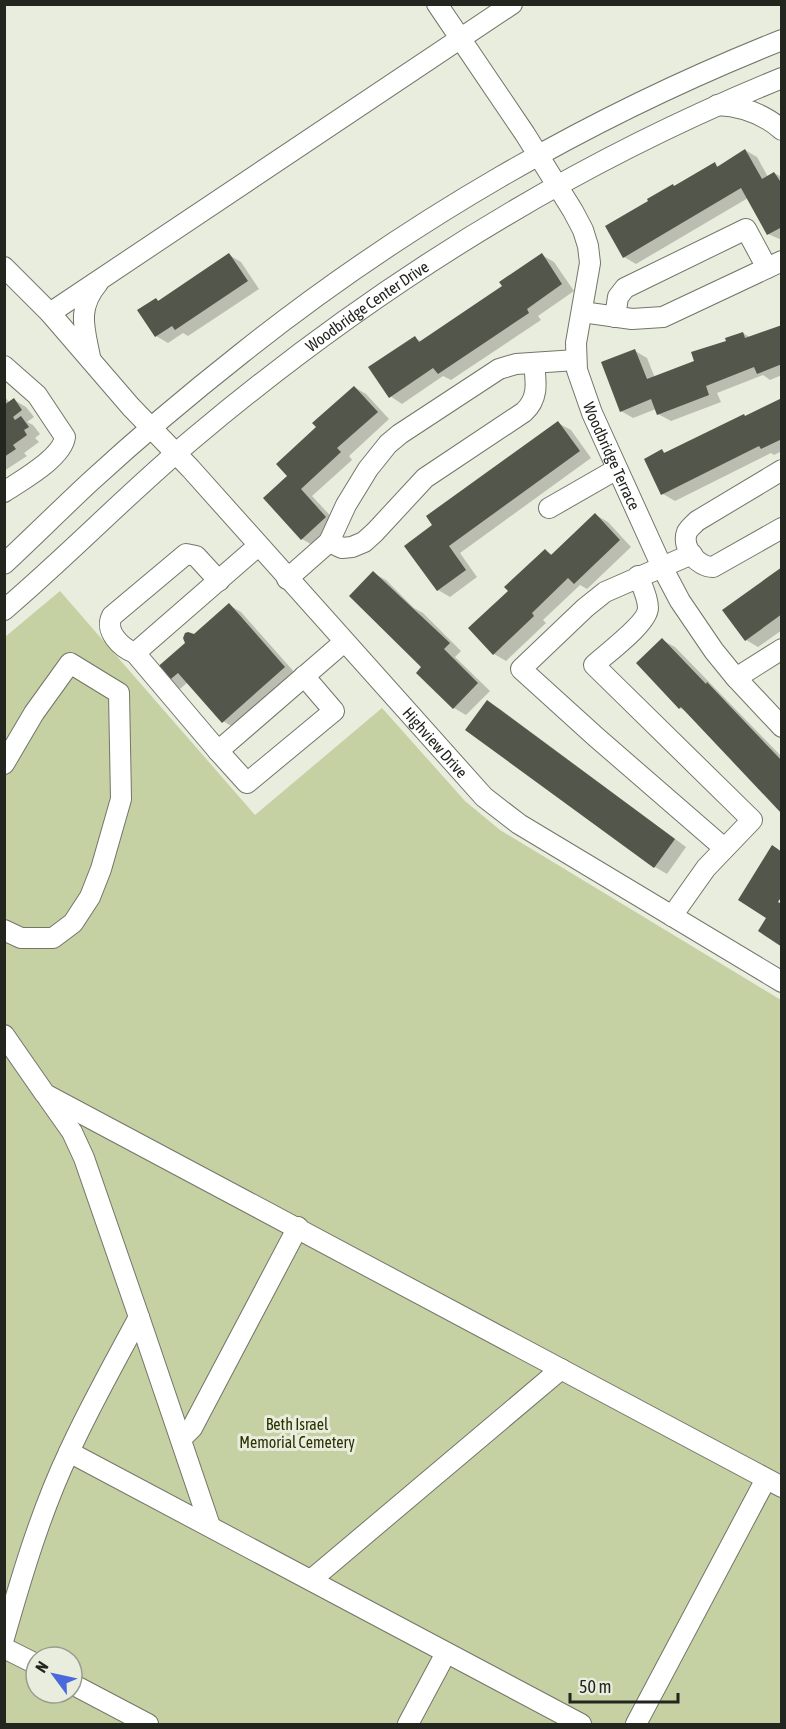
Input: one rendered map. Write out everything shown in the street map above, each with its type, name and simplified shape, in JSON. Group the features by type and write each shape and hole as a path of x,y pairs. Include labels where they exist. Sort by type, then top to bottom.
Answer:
{"street":[{"name":"Woodbridge Terrace","path":"437,4 579,222 588,246 589,271 576,343 576,360 586,400 662,567 696,626 736,678 782,727"},
{"path":"50,313 512,4"},
{"path":"4,564 151,428 243,352 333,286 431,220 538,156 614,115 782,40"},
{"name":"Woodbridge Center Drive","path":"4,610 176,453 279,368 372,301 447,251 557,186 675,124 782,78"},
{"path":"717,105 753,112 782,130"},
{"path":"582,312 615,317 642,320 663,317 774,265 746,229 625,288 618,297 615,317"},
{"name":"Highview Drive","path":"4,267 50,313 151,428 492,804 519,824 782,982"},
{"path":"90,359 83,326 85,305 92,291 111,272"},
{"path":"287,579 329,542 346,505 368,470 388,444 400,434 499,369 516,364 576,360"},
{"path":"329,542 342,548 364,542 424,478 524,412 531,404 535,394 534,364"},
{"path":"4,366 37,395 65,437 64,443 56,454 4,492"},
{"path":"549,508 617,469"},
{"path":"782,470 691,526 686,540 692,554 703,566 710,567 718,566 782,528"},
{"path":"135,653 258,546"},
{"path":"219,581 196,556 186,554 111,616 109,624 111,632 127,650 135,653 247,783 334,711 304,676"},
{"path":"692,554 613,587 598,597 521,669 724,848"},
{"path":"638,576 647,600 647,614 594,665 752,820 700,875 672,916"},
{"path":"218,751 344,642"},
{"path":"736,678 782,649"},
{"path":"4,764 34,713 70,663 118,693 121,799 101,869 90,897 73,922 52,938 21,938 4,930"},
{"path":"4,1035 72,1132 84,1158 182,1438 210,1526"},
{"path":"45,1094 774,1483 636,1725"},
{"path":"182,1438 192,1428 298,1227"},
{"path":"4,1638 31,1547 69,1452 139,1317"},
{"path":"311,1580 561,1370"},
{"path":"69,1452 581,1725"},
{"path":"4,1648 24,1658"},
{"path":"408,1725 446,1653"},
{"path":"84,1690 148,1725"}],"green space":[{"name":"Beth Israel Memorial Cemetery","path":"60,591 255,815 382,708 465,801 500,830 781,1000 782,1724 5,1724 5,637"}],"building":[{"path":"745,149 762,179 774,172 782,184 782,227 767,235 741,188 623,258 605,226 673,184 674,186 715,162 717,167"},
{"path":"229,253 248,281 175,330 172,326 155,337 137,310 156,298 158,301"},
{"path":"542,253 562,284 527,309 529,313 438,374 433,368 389,398 368,367 415,336 419,342 502,286 499,282"},
{"path":"782,325 782,364 757,374 754,367 706,386 709,395 657,415 651,399 620,412 601,362 635,349 647,379 694,361 691,352 726,341 725,338 743,332 745,338"},
{"path":"354,386 378,412 337,448 341,452 301,489 326,517 301,540 263,498 287,476 276,464 316,427 312,423"},
{"path":"14,398 22,410 13,417 15,420 21,416 29,427 24,430 27,435 13,445 16,449 4,457 4,405"},
{"path":"782,398 782,439 761,449 759,446 661,495 644,459 662,449 664,453"},
{"path":"558,421 580,451 449,546 466,570 437,591 404,546 432,525 426,516"},
{"path":"595,513 620,540 574,584 568,578 532,613 534,616 493,655 468,628 508,591 504,587 545,549 551,555"},
{"path":"782,567 782,614 745,641 722,610"},
{"path":"373,571 450,643 444,649 478,683 453,709 416,673 421,667 349,596"},
{"path":"229,603 285,667 222,723 178,673 166,683 154,670 185,643 183,638 185,633 194,634"},
{"path":"662,638 782,761 782,814 636,663"},
{"path":"487,700 675,839 654,868 465,730"},
{"path":"772,845 782,852 782,896 778,902 782,904 782,947 758,931 766,918 738,900"}]}
